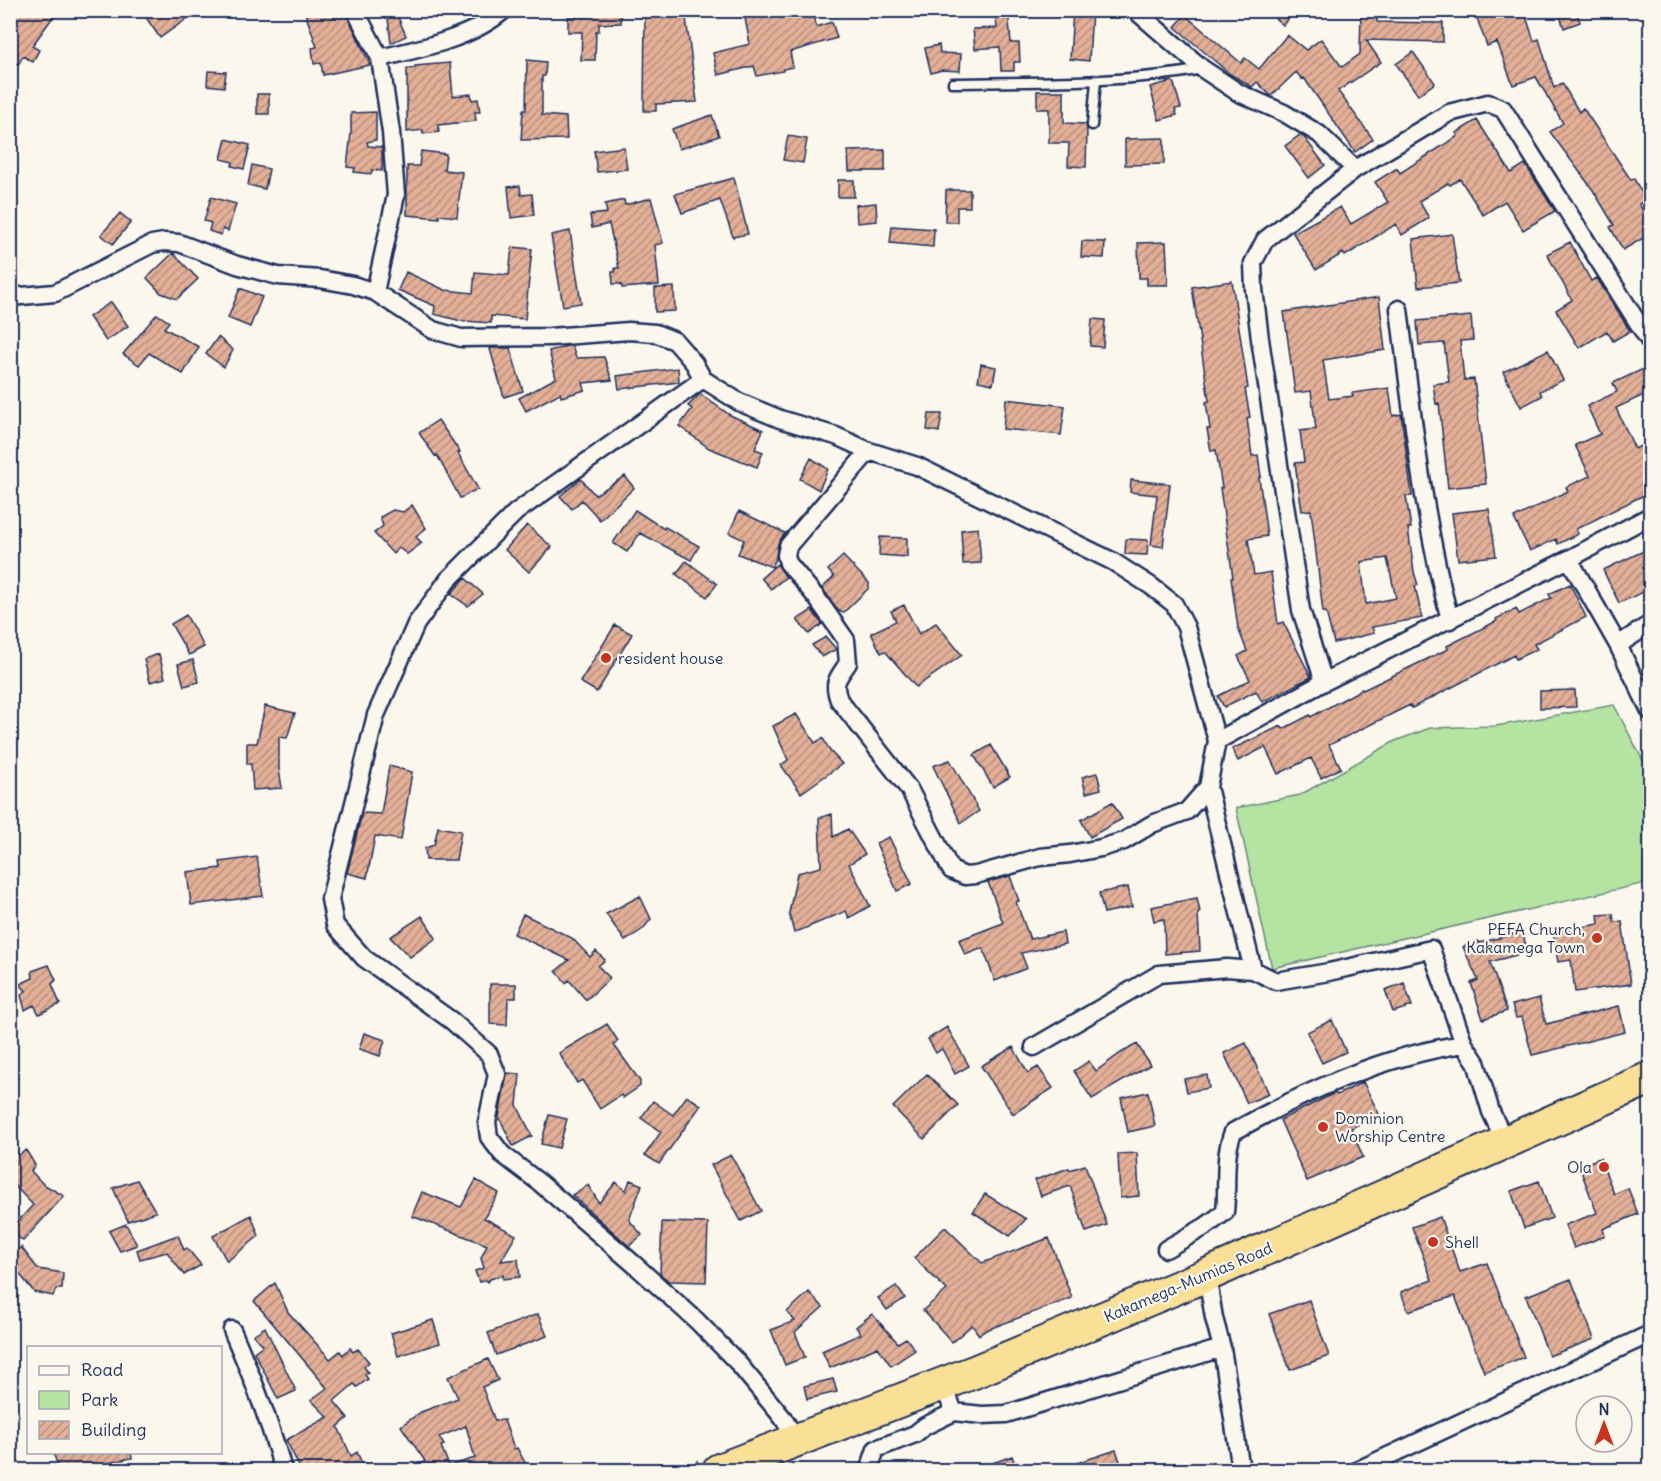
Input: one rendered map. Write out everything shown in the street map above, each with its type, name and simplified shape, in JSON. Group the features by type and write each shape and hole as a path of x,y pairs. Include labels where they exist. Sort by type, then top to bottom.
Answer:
{"highway":[{"name":"Kakamega-Mumias Road","path":"719,1470 797,1441 949,1398 1207,1275 1650,1078"}],"street":[{"path":"355,10 380,58 391,132 396,195 375,292"},
{"path":"380,58 418,50 461,35 498,16 504,10"},
{"path":"1136,10 1203,69 1239,93 1284,113 1320,134 1354,169"},
{"path":"1324,682 1301,610 1260,339 1253,263 1265,240 1354,169 1449,113 1488,103 1503,109 1650,342"},
{"path":"10,297 54,293 152,244 164,242 180,243 237,265 278,276 320,279 375,292 433,330 461,338 550,337 629,331 655,333 675,341 694,363 703,379 738,402 780,419 836,436 869,451 917,466 1112,561 1174,604 1186,627 1217,741 1208,788 1253,970"},
{"path":"1399,309 1414,429 1438,575 1450,620"},
{"path":"703,379 516,512 448,580 416,624 376,715 330,899 335,925 364,958 452,1021 489,1054 497,1074 487,1122 489,1137 502,1154 575,1213 697,1321 737,1362 783,1418 797,1441"},
{"path":"869,451 788,546 786,555 788,562 846,640 848,663 837,680 835,690 839,700 909,789 951,870 965,876 976,875 1040,856 1070,854 1109,846 1124,841 1152,824 1187,811 1208,788"},
{"path":"1217,741 1324,682 1450,620 1650,516"},
{"path":"1569,559 1618,645 1650,711"},
{"path":"1618,645 1650,624"},
{"path":"1034,1047 1160,974 1227,968 1253,970 1276,981 1329,972 1431,949 1464,1044 1476,1062 1491,1112 1505,1142"},
{"path":"1166,1250 1225,1212 1228,1191 1228,1145 1233,1132 1304,1093 1403,1058 1464,1044"},
{"path":"1207,1275 1222,1348 1241,1470"},
{"path":"232,1330 254,1379 283,1470"},
{"path":"1358,1470 1650,1334"},
{"path":"869,1470 876,1449 915,1434 949,1398 982,1415 1006,1414 1222,1348"}],"lane":[{"path":"953,82 1096,81 1172,75 1203,69"},
{"path":"1092,125 1096,81"}],"green space":[{"path":"1614,705 1650,774 1650,882 1272,968 1236,808 1300,795 1395,741 1430,728 1496,726"}],"building":[{"path":"21,10 58,10 32,46 39,50 33,62 23,56 10,79 10,25"},
{"path":"141,10 199,10 160,38"},
{"path":"304,10 345,10 370,65 323,75 321,63 314,64 312,48 317,47"},
{"path":"387,10 395,10 406,36 391,43"},
{"path":"577,10 621,10 621,23 599,24 599,31 596,31 595,60 581,60 582,32 568,32 568,17 577,16"},
{"path":"645,10 685,10 697,102 656,104 656,111 644,111"},
{"path":"782,10 814,10 816,27 832,22 837,38 790,52 793,67 783,69 783,71 757,76 754,66 718,75 713,53 750,44 745,18"},
{"path":"995,10 1008,10 1011,43 1019,43 1020,62 1014,62 1014,71 1001,71 1000,47 975,49 973,29 997,28"},
{"path":"1073,10 1092,10 1089,61 1070,59"},
{"path":"1265,10 1295,10 1283,25"},
{"path":"1361,10 1377,10 1377,22 1443,23 1443,42 1366,40 1381,62 1338,91 1373,139 1355,152 1304,78 1302,79 1296,72 1271,96 1257,82 1252,87 1230,74 1175,27 1185,15 1241,63 1245,58 1259,69 1287,35 1306,50 1321,39 1342,67 1360,54"},
{"path":"1474,10 1524,10 1534,41 1539,39 1554,88 1562,83 1579,112 1583,108 1631,180 1634,179 1646,200 1639,204 1650,223 1650,234 1623,250 1610,227 1614,225 1593,190 1550,132 1563,123 1536,77 1513,85 1497,42 1487,46"},
{"path":"1558,10 1576,10 1580,22 1564,28"},
{"path":"939,45 940,53 961,54 960,71 942,70 931,73 925,48"},
{"path":"1413,52 1435,83 1418,95 1396,64"},
{"path":"527,60 546,62 545,76 542,76 542,115 566,117 567,139 521,140 523,110 526,110"},
{"path":"450,63 453,96 471,94 472,100 478,99 480,112 475,112 476,121 438,125 439,132 423,134 423,130 407,132 407,69 415,68 415,66"},
{"path":"208,71 226,72 224,87 207,85"},
{"path":"1172,81 1181,108 1175,109 1177,115 1159,120 1150,87"},
{"path":"1037,91 1064,91 1064,123 1086,124 1086,167 1068,166 1069,143 1049,143 1049,109 1037,109"},
{"path":"257,94 269,94 269,114 257,114"},
{"path":"376,112 376,140 367,142 368,146 382,147 382,171 372,170 371,174 354,172 355,168 347,167 351,113"},
{"path":"712,115 719,136 679,149 672,129"},
{"path":"1477,120 1511,173 1525,164 1555,211 1523,230 1505,201 1483,215 1460,179 1450,185 1448,183 1419,201 1429,218 1402,235 1396,224 1345,256 1343,253 1316,270 1293,233 1340,207 1351,224 1388,202 1375,182 1397,168 1400,173 1458,136 1456,133"},
{"path":"1300,135 1325,165 1309,178 1285,146"},
{"path":"788,136 807,139 803,163 783,160"},
{"path":"1164,138 1164,164 1125,165 1125,139"},
{"path":"226,139 250,145 244,169 232,166 233,162 221,159"},
{"path":"624,147 627,169 597,172 594,151"},
{"path":"885,150 885,171 849,171 848,151"},
{"path":"421,151 446,154 444,170 462,172 457,217 407,215 407,166 419,166"},
{"path":"252,165 269,169 265,189 248,185"},
{"path":"734,178 748,234 733,237 720,200 682,213 675,194"},
{"path":"838,180 854,180 854,197 838,197"},
{"path":"520,186 521,195 532,194 534,215 511,218 508,187"},
{"path":"946,190 970,190 970,207 957,207 957,222 945,222"},
{"path":"211,197 236,204 228,231 223,229 221,235 209,231 211,223 204,221"},
{"path":"651,198 663,243 655,245 659,285 622,288 621,284 613,284 612,272 615,272 615,268 619,268 609,224 592,228 590,215 607,213 605,204 624,200 625,205"},
{"path":"876,203 877,221 857,223 856,205"},
{"path":"120,213 131,222 113,244 101,235"},
{"path":"892,226 934,229 933,247 890,243"},
{"path":"570,231 581,303 563,306 551,235"},
{"path":"1452,234 1459,283 1418,287 1413,239"},
{"path":"1082,241 1105,242 1104,258 1081,257"},
{"path":"1166,242 1168,285 1147,285 1147,278 1139,278 1138,243"},
{"path":"1570,242 1591,281 1597,278 1630,331 1613,341 1607,331 1579,348 1556,310 1572,300 1547,254"},
{"path":"512,247 532,249 525,319 491,316 491,323 465,322 434,314 435,306 398,290 406,272 445,290 473,293 475,272 509,275"},
{"path":"173,253 198,279 177,299 161,293 147,278"},
{"path":"1232,281 1248,388 1245,389 1250,417 1247,418 1252,456 1258,455 1267,536 1248,539 1254,575 1271,572 1278,624 1283,622 1311,677 1262,702 1256,691 1224,707 1218,696 1250,680 1238,656 1247,651 1238,628 1216,450 1211,451 1207,429 1210,429 1206,402 1209,401 1192,287"},
{"path":"674,287 675,311 655,312 655,288"},
{"path":"240,288 262,297 250,327 228,318"},
{"path":"1379,297 1385,350 1323,360 1329,399 1389,388 1393,416 1401,414 1412,496 1406,496 1411,528 1408,528 1418,585 1415,586 1422,618 1372,627 1374,633 1334,643 1326,612 1323,612 1311,510 1302,511 1295,463 1304,462 1300,431 1316,429 1311,391 1295,393 1284,312","holes":["1387,558 1396,598 1366,604 1361,562"]},
{"path":"111,302 128,326 106,341 89,317"},
{"path":"157,314 169,322 164,328 199,347 183,374 149,353 139,365 123,354"},
{"path":"1471,316 1473,340 1460,341 1464,380 1474,379 1486,484 1448,488 1439,403 1436,404 1433,384 1449,382 1444,343 1419,345 1417,321"},
{"path":"1092,319 1105,320 1103,347 1090,346"},
{"path":"218,337 233,350 224,367 206,354"},
{"path":"572,346 576,358 604,357 612,380 583,383 585,390 561,397 560,393 526,411 519,398 556,378 549,351"},
{"path":"510,348 523,391 504,397 490,349"},
{"path":"1548,350 1563,380 1540,391 1542,396 1521,407 1503,372"},
{"path":"981,364 996,367 993,384 978,381"},
{"path":"1650,366 1650,392 1616,408 1635,449 1650,441 1650,492 1576,529 1578,534 1558,544 1556,539 1530,551 1514,518 1568,491 1566,487 1590,476 1575,445 1600,434 1587,406 1617,392 1613,383"},
{"path":"678,368 679,382 619,389 617,376"},
{"path":"700,394 730,415 763,430 755,449 763,452 757,467 709,448 679,426 692,409 688,406"},
{"path":"1006,399 1065,406 1061,435 1003,429"},
{"path":"929,414 942,414 939,432 927,430"},
{"path":"438,420 460,452 458,453 478,489 460,498 437,455 435,456 419,433"},
{"path":"811,458 828,469 819,490 800,479"},
{"path":"625,476 634,488 600,520 582,500 572,509 560,496 581,479 595,495"},
{"path":"1131,480 1170,484 1163,547 1151,545 1157,495 1130,492"},
{"path":"412,505 426,528 416,537 422,543 407,554 399,548 393,554 374,533 383,526 380,517 393,510 403,512"},
{"path":"1489,509 1496,556 1458,560 1452,513"},
{"path":"635,510 664,529 665,527 699,546 691,560 640,533 627,552 613,543"},
{"path":"739,511 785,533 778,543 772,567 738,554 744,540 729,533"},
{"path":"527,525 552,547 529,572 505,550"},
{"path":"978,528 981,563 963,564 961,530"},
{"path":"880,537 907,538 907,557 879,555"},
{"path":"1126,539 1148,540 1147,555 1125,554"},
{"path":"1650,548 1650,589 1619,603 1603,570"},
{"path":"843,556 869,583 869,588 843,613 838,610 822,588 834,577 828,570"},
{"path":"686,561 717,584 707,597 676,574"},
{"path":"777,564 786,577 771,589 761,578"},
{"path":"465,578 483,594 468,606 451,594"},
{"path":"1570,584 1586,617 1534,644 1537,649 1516,659 1514,655 1412,708 1410,705 1329,745 1341,768 1321,778 1311,758 1278,774 1265,747 1238,761 1232,749 1281,726 1283,729 1310,715 1311,717 1362,689 1448,649 1447,646 1516,609 1519,614 1551,598 1549,594"},
{"path":"904,605 919,634 936,623 962,655 916,687 885,651 881,653 871,633 896,621 891,611"},
{"path":"812,610 822,624 809,634 797,620"},
{"path":"186,615 204,647 189,655 171,624"},
{"name":"resident house","path":"615,625 632,634 597,692 580,682"},
{"path":"826,637 836,649 822,657 812,645"},
{"path":"159,654 165,678 150,682 144,659"},
{"path":"193,660 199,682 184,686 178,664"},
{"path":"1575,690 1576,707 1540,708 1540,691"},
{"path":"265,706 295,713 287,738 279,737 279,769 282,788 253,790 251,764 247,764 247,743 257,743"},
{"path":"796,714 815,743 823,738 830,751 842,764 801,793 781,765 788,760 773,726"},
{"path":"991,745 1010,777 993,787 974,755"},
{"path":"950,760 979,811 961,823 933,766"},
{"path":"389,766 412,772 401,840 375,836 367,878 347,873 362,813 381,814"},
{"path":"1097,773 1101,789 1086,793 1082,777"},
{"path":"1112,802 1122,819 1090,837 1081,820"},
{"path":"832,814 833,837 848,829 865,854 849,864 870,906 849,918 846,911 794,933 789,913 797,873 821,867 819,818"},
{"path":"438,827 461,831 456,860 426,860 425,848 434,845"},
{"path":"889,837 912,884 897,891 876,843"},
{"path":"257,857 263,896 191,905 187,872 221,868 220,862"},
{"path":"1010,876 1019,901 1016,902 1030,939 1063,932 1065,944 1021,953 1027,968 995,981 983,948 965,955 959,940 1003,923 988,882"},
{"path":"1128,887 1132,907 1104,913 1099,893"},
{"path":"640,896 651,919 643,929 625,941 606,914"},
{"path":"1197,898 1200,912 1198,913 1200,951 1165,954 1164,919 1154,921 1151,907"},
{"path":"523,914 572,938 590,957 596,951 605,960 598,966 610,978 586,1000 569,980 566,983 556,971 569,960 514,934"},
{"path":"1613,914 1614,922 1622,921 1631,984 1575,992 1571,960 1558,962 1553,932 1599,924 1598,915"},
{"path":"422,916 436,938 410,957 390,937"},
{"path":"1522,932 1528,952 1490,962 1507,1011 1483,1019 1471,983 1478,980 1463,947 1478,941 1479,943"},
{"path":"49,965 56,980 52,984 60,1004 39,1014 34,1005 25,1010 21,995 26,991 20,984 33,978 32,971"},
{"path":"1404,983 1412,1006 1393,1012 1385,990"},
{"path":"490,984 516,984 516,998 508,998 507,1025 490,1024"},
{"path":"1539,998 1546,1024 1619,1006 1625,1032 1532,1055 1522,1017 1516,1018 1512,1005"},
{"path":"1332,1020 1346,1052 1322,1063 1307,1032"},
{"path":"607,1024 618,1041 614,1045 640,1081 640,1086 623,1098 621,1095 600,1109 582,1080 577,1083 559,1053"},
{"path":"947,1027 969,1066 955,1074 942,1049 936,1053 928,1039"},
{"path":"364,1033 385,1040 380,1056 359,1049"},
{"path":"1246,1043 1269,1094 1247,1103 1224,1053"},
{"path":"1137,1044 1150,1065 1092,1099 1074,1071 1089,1061 1096,1071"},
{"path":"1013,1047 1028,1073 1038,1067 1053,1088 1013,1114 981,1066"},
{"path":"507,1073 520,1074 517,1105 532,1136 513,1146 499,1117"},
{"path":"927,1074 958,1105 924,1139 893,1107"},
{"path":"1207,1075 1209,1088 1187,1092 1184,1079"},
{"path":"1363,1082 1379,1114 1351,1128 1363,1157 1307,1181 1280,1120"},
{"path":"1148,1092 1155,1126 1128,1132 1121,1098"},
{"path":"687,1096 701,1105 659,1164 645,1155 661,1132 641,1118 653,1101 673,1115"},
{"path":"549,1115 567,1119 559,1148 541,1144"},
{"path":"10,1144 19,1155 26,1150 35,1165 31,1171 43,1184 64,1196 23,1241 10,1230 33,1205 10,1181"},
{"path":"1137,1153 1139,1196 1120,1198 1118,1154"},
{"path":"731,1155 761,1211 741,1221 711,1165"},
{"path":"1600,1158 1614,1194 1628,1188 1638,1214 1603,1229 1605,1236 1574,1248 1565,1225 1597,1213 1579,1166"},
{"path":"1085,1165 1107,1225 1086,1232 1070,1186 1041,1196 1035,1180"},
{"path":"137,1180 156,1212 128,1221 113,1188"},
{"path":"476,1180 499,1193 484,1218 516,1235 501,1261 518,1259 520,1277 503,1279 503,1275 490,1279 488,1282 487,1280 479,1282 475,1271 484,1268 481,1258 487,1245 412,1216 422,1192 461,1207"},
{"path":"630,1180 642,1185 629,1220 642,1235 629,1246 572,1195 588,1185 599,1203 616,1182 626,1191"},
{"path":"1539,1181 1552,1218 1524,1228 1511,1191"},
{"path":"985,1194 1026,1219 1010,1236 973,1212"},
{"path":"251,1215 259,1236 227,1261 213,1236"},
{"path":"1440,1217 1460,1272 1487,1263 1524,1357 1484,1372 1455,1296 1408,1311 1401,1292 1432,1280 1412,1227"},
{"path":"662,1222 708,1223 706,1282 669,1281 660,1274"},
{"path":"126,1224 137,1245 120,1251 109,1231"},
{"path":"945,1227 982,1263 1049,1238 1072,1298 986,1330 979,1335 972,1325 952,1342 923,1310 947,1290 914,1258"},
{"path":"178,1235 184,1250 187,1248 201,1265 184,1275 167,1252 140,1259 137,1250"},
{"path":"21,1247 38,1269 63,1273 62,1289 56,1289 53,1296 34,1292 10,1262 10,1255"},
{"path":"1571,1279 1594,1339 1549,1356 1526,1296"},
{"path":"275,1283 288,1312 330,1359 340,1351 343,1355 350,1348 353,1352 358,1349 369,1362 364,1367 368,1372 365,1375 368,1379 357,1387 354,1384 334,1401 348,1418 338,1427 351,1456 357,1452 365,1470 301,1470 286,1440 328,1417 311,1400 327,1388 254,1301"},
{"path":"896,1286 905,1298 887,1310 878,1298"},
{"path":"809,1292 823,1307 795,1332 805,1357 785,1365 771,1330 795,1321 787,1312"},
{"path":"1309,1300 1329,1356 1290,1370 1269,1314"},
{"path":"538,1314 547,1336 496,1355 488,1333"},
{"path":"872,1314 898,1343 906,1338 915,1350 891,1366 878,1347 830,1368 822,1351 861,1334 856,1327"},
{"path":"433,1320 440,1343 398,1356 391,1333"},
{"path":"265,1327 296,1391 278,1399 254,1352 263,1345 253,1335"},
{"path":"488,1359 498,1380 482,1387 495,1421 504,1420 514,1449 517,1448 529,1470 412,1470 425,1461 401,1426 421,1412 458,1398 448,1377","holes":["466,1426 475,1458 449,1466 441,1446 444,1445 439,1437"]},
{"path":"833,1379 837,1392 807,1399 804,1386"},
{"path":"1116,1450 1123,1470 1063,1470 1062,1468"},
{"path":"54,1454 131,1454 132,1458 75,1470 59,1470"},
{"path":"1012,1456 1017,1470 976,1470 976,1469"}],"place":[{"name":"resident house","path":"606,658"},
{"name":"PEFA Church, Kakamega Town","path":"1597,938"},
{"name":"Dominion Worship Centre","path":"1323,1127"},
{"name":"Ola","path":"1604,1167"},
{"name":"Shell","path":"1433,1242"}]}
